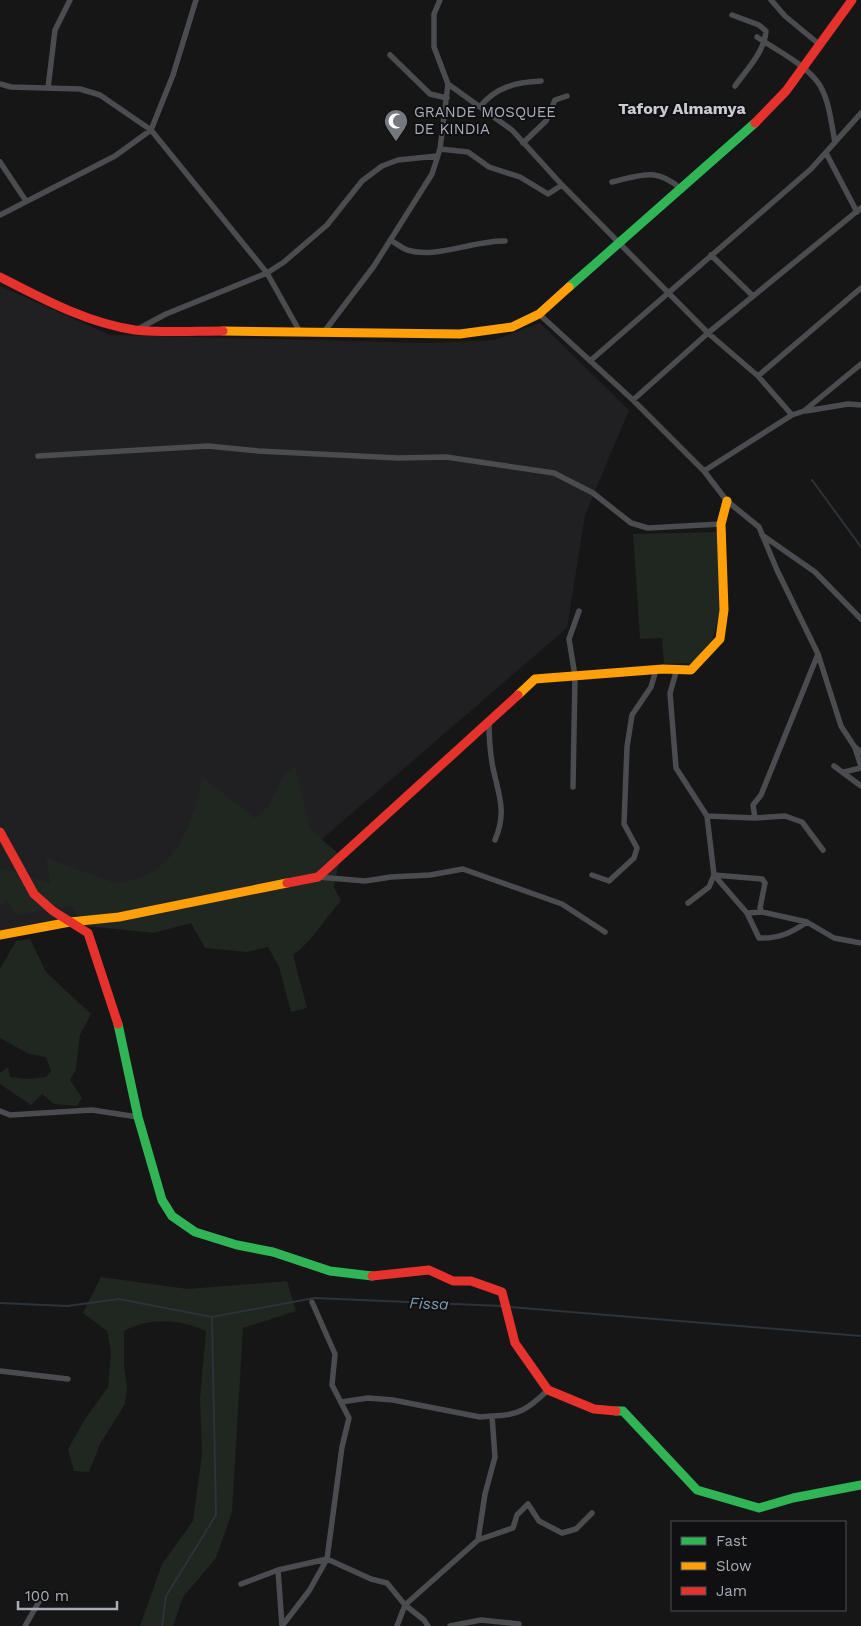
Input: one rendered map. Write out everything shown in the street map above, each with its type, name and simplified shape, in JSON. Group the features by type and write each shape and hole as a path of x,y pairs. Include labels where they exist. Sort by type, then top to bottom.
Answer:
{"street":[{"path":"48,88 55,30 70,0"},
{"path":"0,215 115,156 152,130 173,75 196,0"},
{"path":"324,332 374,266 432,174 440,149 448,84 434,47 434,14 440,0"},
{"path":"771,0 785,16 820,45"},
{"path":"0,277 89,320 109,326 136,330 460,334 512,327 539,314 747,131 786,91 852,0"},
{"path":"732,14 759,25 766,32 765,42 736,86"},
{"path":"757,37 803,68 817,81 821,89 835,142"},
{"path":"390,55 430,94 446,98"},
{"path":"480,107 492,93 520,82 541,81"},
{"path":"0,84 12,87 80,89 100,96 152,130 267,273 300,332"},
{"path":"448,84 512,130 562,185 708,333 758,376 792,415"},
{"path":"524,143 546,121 555,100 567,96"},
{"path":"590,361 668,291 812,169 861,114"},
{"path":"440,149 468,152 489,167 520,177 548,194 562,185"},
{"path":"633,400 708,333 859,210 826,153"},
{"path":"136,330 166,314 267,273 284,262 327,226 362,181 382,166 398,160 437,156"},
{"path":"0,162 26,201"},
{"path":"612,182 648,173 670,179 681,189"},
{"path":"390,240 407,250 425,252 488,241 505,241"},
{"path":"711,255 753,296"},
{"path":"758,376 861,288"},
{"path":"539,314 633,400 704,471 727,501 759,527 777,570 818,654 841,726 854,746 861,767 844,772"},
{"path":"804,411 861,364"},
{"path":"704,471 792,415 804,411 848,404 861,405"},
{"path":"38,456 208,446 398,458 446,457 554,473 592,493 631,523 648,528 721,524"},
{"path":"318,877 535,679 656,670 691,670 711,651 720,639 724,610 721,524 727,501"},
{"path":"762,535 815,572 861,619"},
{"path":"573,787 575,676 569,639 579,611"},
{"path":"755,818 753,805 761,795 818,654"},
{"path":"592,875 609,881 634,858 637,848 624,824 627,747 632,715 651,688 656,670"},
{"path":"677,670 670,693 676,768 708,816 714,875 709,887 688,903"},
{"path":"489,721 493,767 502,811 502,825 495,840"},
{"path":"854,746 861,752"},
{"path":"834,766 861,786"},
{"path":"708,816 755,818 785,816 802,822 823,850"},
{"path":"0,832 10,845 33,893 56,914 88,933 118,1024 138,1117 162,1200 172,1216 195,1232 237,1245 273,1252 330,1272 367,1276 429,1270 454,1281 470,1281 502,1292 515,1343 548,1390 594,1409 623,1412 697,1490 759,1508 793,1498 861,1485"},
{"path":"0,936 70,922 119,917 318,877 365,881 391,877 430,876 462,869 562,904 605,932"},
{"path":"714,875 762,879 765,883 760,908 762,912"},
{"path":"714,875 747,912 759,938 775,939 796,930 807,922"},
{"path":"747,912 762,912 807,922 834,938 861,943"},
{"path":"0,1111 10,1114 92,1110 138,1117"},
{"path":"282,1626 309,1591 328,1559 342,1447 349,1418 332,1385 334,1354 312,1302"},
{"path":"0,1371 68,1379"},
{"path":"341,1402 368,1398 393,1400 480,1417 507,1416 528,1408 548,1390"},
{"path":"478,1540 485,1494 495,1457 492,1416"},
{"path":"397,1626 405,1605 478,1540 513,1528 517,1515 528,1504 539,1521 562,1533 576,1529 592,1512"},
{"path":"240,1584 278,1570 328,1559 371,1579 387,1583 405,1605 424,1620 428,1626"},
{"path":"278,1570 282,1626"},
{"path":"26,1626 40,1600"},
{"path":"450,1626 481,1620 519,1624"}],"shaded area":[{"path":"0,286 110,335 428,343 494,340 540,323 629,410 585,515 567,628 300,858 114,909 0,931"},
{"path":"718,532 720,612 712,642 692,663 664,664 662,638 640,639 633,534"},
{"path":"295,766 310,829 340,855 334,887 341,901 312,937 293,955 307,1008 291,1012 279,967 268,947 247,952 205,948 191,923 154,933 86,926 71,906 16,915 6,900 0,906 0,868 50,883 46,858 119,884 152,872 163,864 180,843 192,817 202,777 255,818 269,805 282,777"},
{"path":"30,939 46,972 91,1014 80,1035 76,1069 70,1080 82,1098 77,1106 54,1104 42,1094 31,1105 0,1084 0,1073 8,1067 10,1077 27,1079 46,1077 51,1071 46,1057 29,1054 0,1038 0,969 16,941"},
{"path":"101,1277 188,1289 287,1281 296,1311 243,1328 232,1512 216,1558 183,1597 173,1626 140,1626 162,1564 193,1521 202,1455 200,1398 206,1331 186,1324 165,1321 144,1323 124,1331 124,1367 127,1386 125,1404 100,1444 89,1472 74,1471 68,1449 85,1419 108,1387 111,1352 107,1331 83,1313"}],"waterway":[{"path":"812,480 861,547"},
{"name":"Fissa","path":"0,1303 67,1306 119,1299 212,1317 314,1298 502,1306"},
{"name":"Fissa","path":"510,1307 861,1336"},
{"path":"162,1626 166,1596 216,1515 212,1318"}],"traffic: fast":[{"path":"569,287 755,123"},
{"path":"118,1024 138,1117 162,1200 172,1216 195,1232 237,1245 273,1252 330,1271 372,1276"},
{"path":"616,1411 623,1411 697,1490 759,1508 793,1498 861,1485"}],"traffic: slow":[{"path":"223,331 460,334 512,327 539,314 569,287"},
{"path":"518,695 535,679 663,669 691,670 720,639 724,610 721,524 727,501"},
{"path":"0,935 70,922 119,917 287,883"}],"traffic: jam":[{"path":"755,123 786,91 852,0"},
{"path":"0,277 66,309 117,327 157,331 223,331"},
{"path":"287,883 318,877 518,695"},
{"path":"0,832 34,894 53,911 88,933 118,1024"},
{"path":"372,1276 429,1270 453,1281 471,1281 502,1292 515,1343 548,1390 594,1409 616,1411"}],"place":[{"name":"GRANDE MOSQUEE DE KINDIA","path":"396,142"}],"district":[{"name":"Tafory Almamya","path":"682,108"}]}
